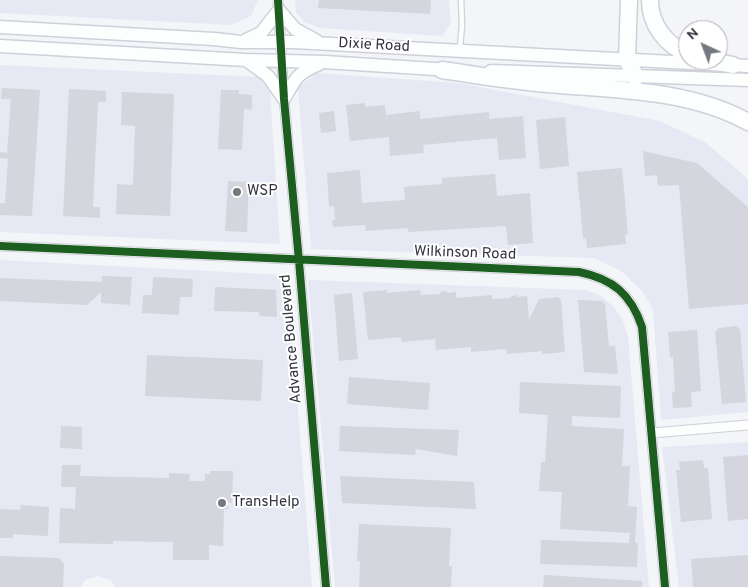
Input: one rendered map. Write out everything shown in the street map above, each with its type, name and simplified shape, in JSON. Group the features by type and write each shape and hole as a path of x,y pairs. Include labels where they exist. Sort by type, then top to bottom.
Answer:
{"highway":[{"path":"629,0 626,60 636,77"},
{"path":"650,0 652,16 659,31 671,44 678,48"},
{"path":"728,64 743,66"},
{"path":"442,70 656,95 720,109 748,122"}],"main road":[{"path":"241,42 261,33 278,5 295,29 323,44"},
{"name":"Dixie Road","path":"0,28 241,42 460,50 743,66"},
{"name":"Dixie Road","path":"0,46 246,60 324,62 442,70 587,73 636,77 748,80"},
{"path":"246,60 268,76 284,99 297,76 303,71 324,62"}],"street":[{"name":"Advance Boulevard","path":"278,5 284,99 300,261 326,587"},
{"name":"Wilkinson Road","path":"0,246 300,261 579,272 595,276 614,285 627,296 638,315 644,340 665,587"},
{"path":"652,433 748,425"}],"lane":[{"path":"460,50 461,0"}],"shaded area":[{"path":"0,0 258,0 251,16 232,25 0,13"},
{"path":"295,0 449,0 451,23 442,36 320,28 305,22 296,13"},
{"path":"0,65 258,77 270,90 280,244 0,232"},
{"path":"317,73 458,83 660,121 706,143 748,179 748,412 661,420 653,309 642,291 621,271 594,258 311,249 298,88"},
{"path":"0,260 284,275 292,334 312,587 116,587 110,580 98,576 85,580 80,587 0,587"},
{"path":"308,280 586,290 601,296 614,307 623,321 628,337 649,587 335,587"},
{"path":"748,442 748,587 679,587 662,447"}],"building":[{"path":"319,0 431,0 430,14 318,8"},
{"path":"2,88 40,90 32,216 0,215 0,203 5,203 8,159 0,158 0,152 7,153 11,99 1,99"},
{"path":"69,89 106,91 106,102 98,102 93,207 100,207 100,218 63,216"},
{"path":"221,90 239,90 239,94 252,95 252,110 244,109 242,150 218,149"},
{"path":"122,92 174,94 170,216 116,214 117,184 133,185 135,126 121,125"},
{"path":"365,103 365,107 385,105 386,115 420,111 420,119 489,112 489,119 523,116 526,158 499,160 497,138 423,145 424,153 390,156 389,137 350,141 346,105"},
{"path":"334,111 336,131 321,133 319,113"},
{"path":"565,117 569,166 540,169 536,120"},
{"path":"643,151 697,163 748,207 748,304 689,309 679,185 658,186 657,175 645,176"},
{"path":"622,168 628,234 625,235 626,244 587,248 586,238 583,239 577,172"},
{"path":"360,170 362,203 405,200 404,187 442,184 442,178 495,174 497,196 530,193 533,243 508,245 506,226 408,232 408,228 366,231 365,225 333,227 332,220 335,220 334,206 329,207 327,173"},
{"path":"228,181 249,182 247,232 225,231"},
{"path":"102,276 132,277 130,305 101,303 101,292 87,305 0,301 0,278 102,282"},
{"path":"153,277 193,279 192,297 180,297 179,315 142,313 143,295 152,295"},
{"path":"215,287 276,290 277,317 259,316 259,312 214,311"},
{"path":"387,290 387,293 420,290 421,295 440,294 440,292 447,291 447,293 456,292 456,298 492,295 492,299 511,298 511,296 517,295 517,297 527,296 529,320 539,299 558,297 561,300 565,352 542,354 542,351 507,354 506,349 471,352 471,347 436,350 435,339 402,342 401,337 368,340 363,292"},
{"path":"352,293 358,359 339,361 334,295"},
{"path":"578,300 602,301 605,304 609,346 615,346 618,374 584,372"},
{"path":"736,326 740,329 746,402 722,404 715,332 719,328"},
{"path":"697,330 701,391 691,392 692,407 673,408 672,392 675,391 673,357 670,357 668,332"},
{"path":"147,355 263,360 261,401 145,396"},
{"path":"349,377 430,383 428,410 347,404"},
{"path":"520,382 621,386 620,418 572,416 572,426 624,429 622,466 630,466 628,506 637,507 635,543 638,543 637,567 540,564 541,540 629,543 630,533 560,529 562,492 539,491 541,462 545,462 548,415 519,413"},
{"path":"61,426 82,427 82,449 60,448"},
{"path":"340,426 459,430 457,456 416,449 415,455 339,451"},
{"path":"748,455 748,519 728,521 723,457"},
{"path":"703,460 704,468 708,468 712,519 681,522 676,470 680,470 679,462"},
{"path":"62,465 81,465 80,476 169,478 169,473 190,474 189,481 205,481 205,474 210,474 210,471 233,471 232,503 228,503 228,509 224,509 223,546 209,545 209,560 173,560 173,542 113,541 113,544 59,543 60,508 75,509 76,487 61,487"},
{"path":"340,476 474,482 476,509 342,503"},
{"path":"21,505 49,507 48,536 13,534 13,538 0,538 0,509 20,510"},
{"path":"359,524 451,528 449,566 452,566 451,587 359,587 360,561 357,561"},
{"path":"748,555 748,587 693,587 691,559"},
{"path":"0,556 59,558 64,564 63,587 0,587"},
{"path":"544,575 642,581 642,587 543,587"}],"cycle path":[{"path":"278,0 284,99 326,587"},
{"path":"0,246 579,272 602,279 626,297 638,315 642,327 665,587"}],"place":[{"name":"WSP","path":"237,192"},
{"name":"TransHelp","path":"222,503"}]}
